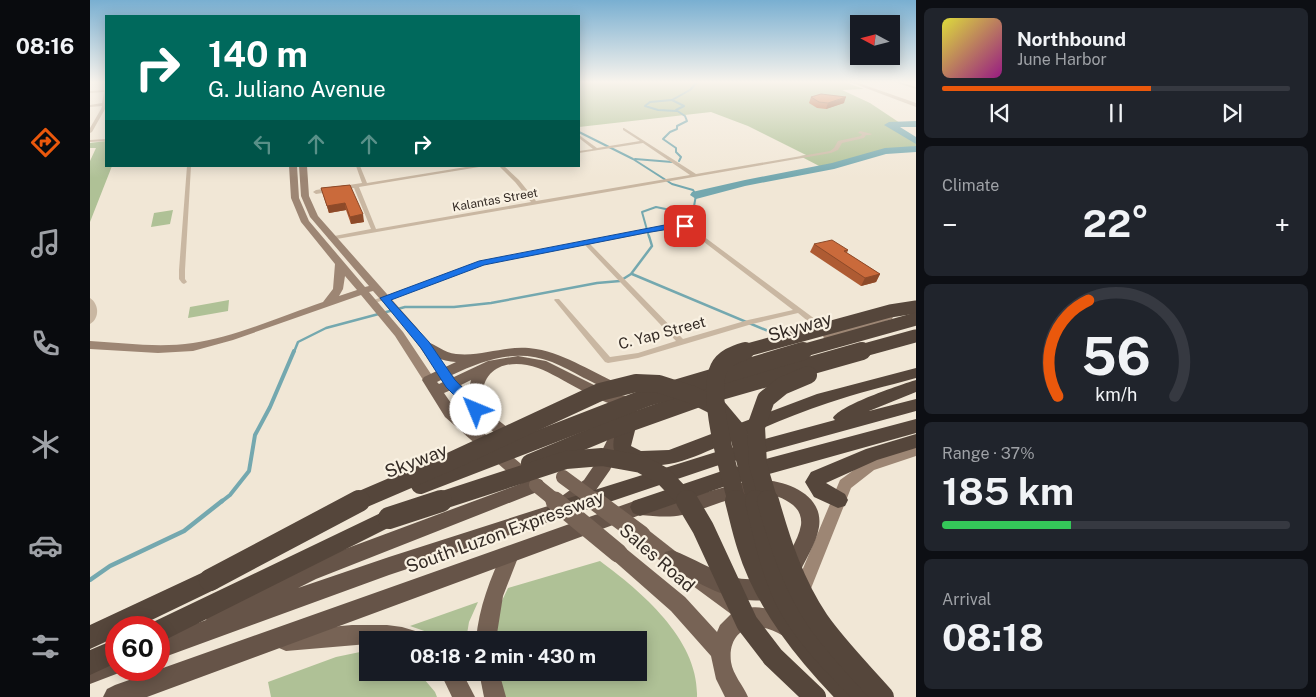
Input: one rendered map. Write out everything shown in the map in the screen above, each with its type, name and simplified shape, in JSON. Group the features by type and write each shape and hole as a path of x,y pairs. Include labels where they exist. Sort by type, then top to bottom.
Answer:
{"highway":[{"path":"848,697 801,644 774,603 754,564 720,427 716,402 716,377 723,363 738,353 890,311 916,308"},
{"path":"170,637 389,518 665,409 916,330"},
{"path":"882,697 818,620 791,573 782,550 758,465 756,427 766,399 782,386 916,330"},
{"name":"Skyway","path":"90,637 382,500 606,413 697,381 916,330"},
{"path":"635,397 622,444 623,450 633,456 661,458 699,447 822,398 916,373"},
{"path":"210,580 352,504 447,463 600,392 627,384 659,384 693,395 717,407 738,432 769,552 786,599 802,626 828,658 866,697"},
{"name":"South Luzon Expressway","path":"821,430 867,405 916,386"},
{"path":"554,512 581,494 599,473 635,397"},
{"name":"South Luzon Expressway","path":"170,639 716,459 916,405"},
{"name":"South Luzon Expressway","path":"116,697 725,478 916,426"},
{"path":"838,500 819,489 815,482 818,478 872,454 916,441"},
{"path":"389,518 566,460 602,457 642,464 663,476 685,497 703,528 747,623 773,657 815,697"},
{"path":"170,638 308,572 536,486"},
{"path":"640,507 683,507 760,486 774,486 786,490 803,504 810,521 809,532 795,583 771,590 762,592 747,591 672,559"},
{"path":"90,663 105,656"},
{"path":"90,673 105,668"}],"main road":[{"path":"293,167 295,198 305,222 399,334 432,386 488,360"},
{"path":"303,167 306,202 314,217 425,345 447,378"},
{"path":"325,304 337,292 341,277 340,262"},
{"path":"90,345 158,349 193,347 229,338 375,287"},
{"path":"425,345 432,351 451,358 512,360 536,363 607,397 635,397 649,400 838,339 916,308"},
{"path":"838,339 916,330"},
{"path":"480,413 476,383 488,360"},
{"name":"Sales Road","path":"447,378 480,413 672,559 759,618 796,634 814,654"},
{"name":"Sales Road","path":"432,386 450,413 468,430 678,604 720,651"},
{"path":"731,694 720,662 720,651 724,634 735,623 759,618 784,608 845,484 858,471 881,461 916,451"},
{"path":"487,631 488,614 495,590 510,554"},
{"path":"795,583 825,629 882,697"},
{"path":"795,583 796,634"},
{"path":"262,644 359,636"},
{"path":"814,654 823,672 827,690 826,697"},
{"path":"814,654 870,697"},
{"path":"455,681 464,697"},
{"path":"491,681 495,697"}],"street":[{"path":"90,132 100,114"},
{"path":"624,129 694,175 831,152 836,149 840,142 864,135"},
{"path":"580,137 596,149"},
{"path":"90,142 105,140"},
{"path":"580,152 644,142"},
{"path":"184,282 182,279 182,262 189,167"},
{"path":"358,167 365,185"},
{"path":"316,192 477,167"},
{"path":"502,167 517,180 535,203"},
{"name":"Kalantas Street","path":"331,238 694,175"},
{"path":"356,186 374,230"},
{"path":"375,305 482,263 680,225 689,228 838,339"},
{"path":"586,243 682,343"},
{"path":"90,300 95,312 90,322"},
{"name":"C. Yap Street","path":"558,300 608,360 638,355 751,322 799,311"}],"green space":[{"path":"580,114 698,114 580,127"},
{"path":"715,114 886,114 900,123 889,126 916,142 916,146 883,152 861,160 823,168 800,156 806,155 748,126"},
{"path":"105,141 105,167 112,167 90,222 90,161 96,148 90,148 90,143"},
{"path":"173,210 170,224 151,227 154,213"},
{"path":"229,300 228,311 188,318 190,307"},
{"path":"600,561 650,603 678,637 689,656 695,676 697,697 500,697 496,681 647,681 647,631 495,631 498,609 508,588"},
{"path":"478,602 469,622 468,631 424,631 410,626"},
{"path":"359,652 359,681 426,681 437,697 271,697 268,682 336,657"}],"building":[{"path":"350,185 363,214 350,217 345,203 327,206 321,188"},
{"path":"832,240 848,250 844,251 880,274 865,278 814,244"}],"waterway":[{"path":"679,161 681,157 676,152 676,148 663,139 670,132 677,129 677,126 687,121 681,114"},
{"path":"916,124 889,125 916,141"},
{"path":"580,132 633,159 672,184 693,190 696,195 693,212 685,213 656,207 642,212 649,237"},
{"path":"696,195 745,183 834,166 885,151 916,149"},
{"path":"635,159 672,162"},
{"path":"294,352 298,342 326,328 405,307 454,307 491,303 597,283 620,281 631,274 652,246 649,236"},
{"path":"632,274 780,336"},
{"path":"221,502 230,495 249,471 255,435 270,407 294,351"},
{"path":"90,580 110,566 184,531 222,501"}],"route":[{"path":"476,410 451,384 425,345 385,298 482,263 645,231 680,225 685,226"}]}
